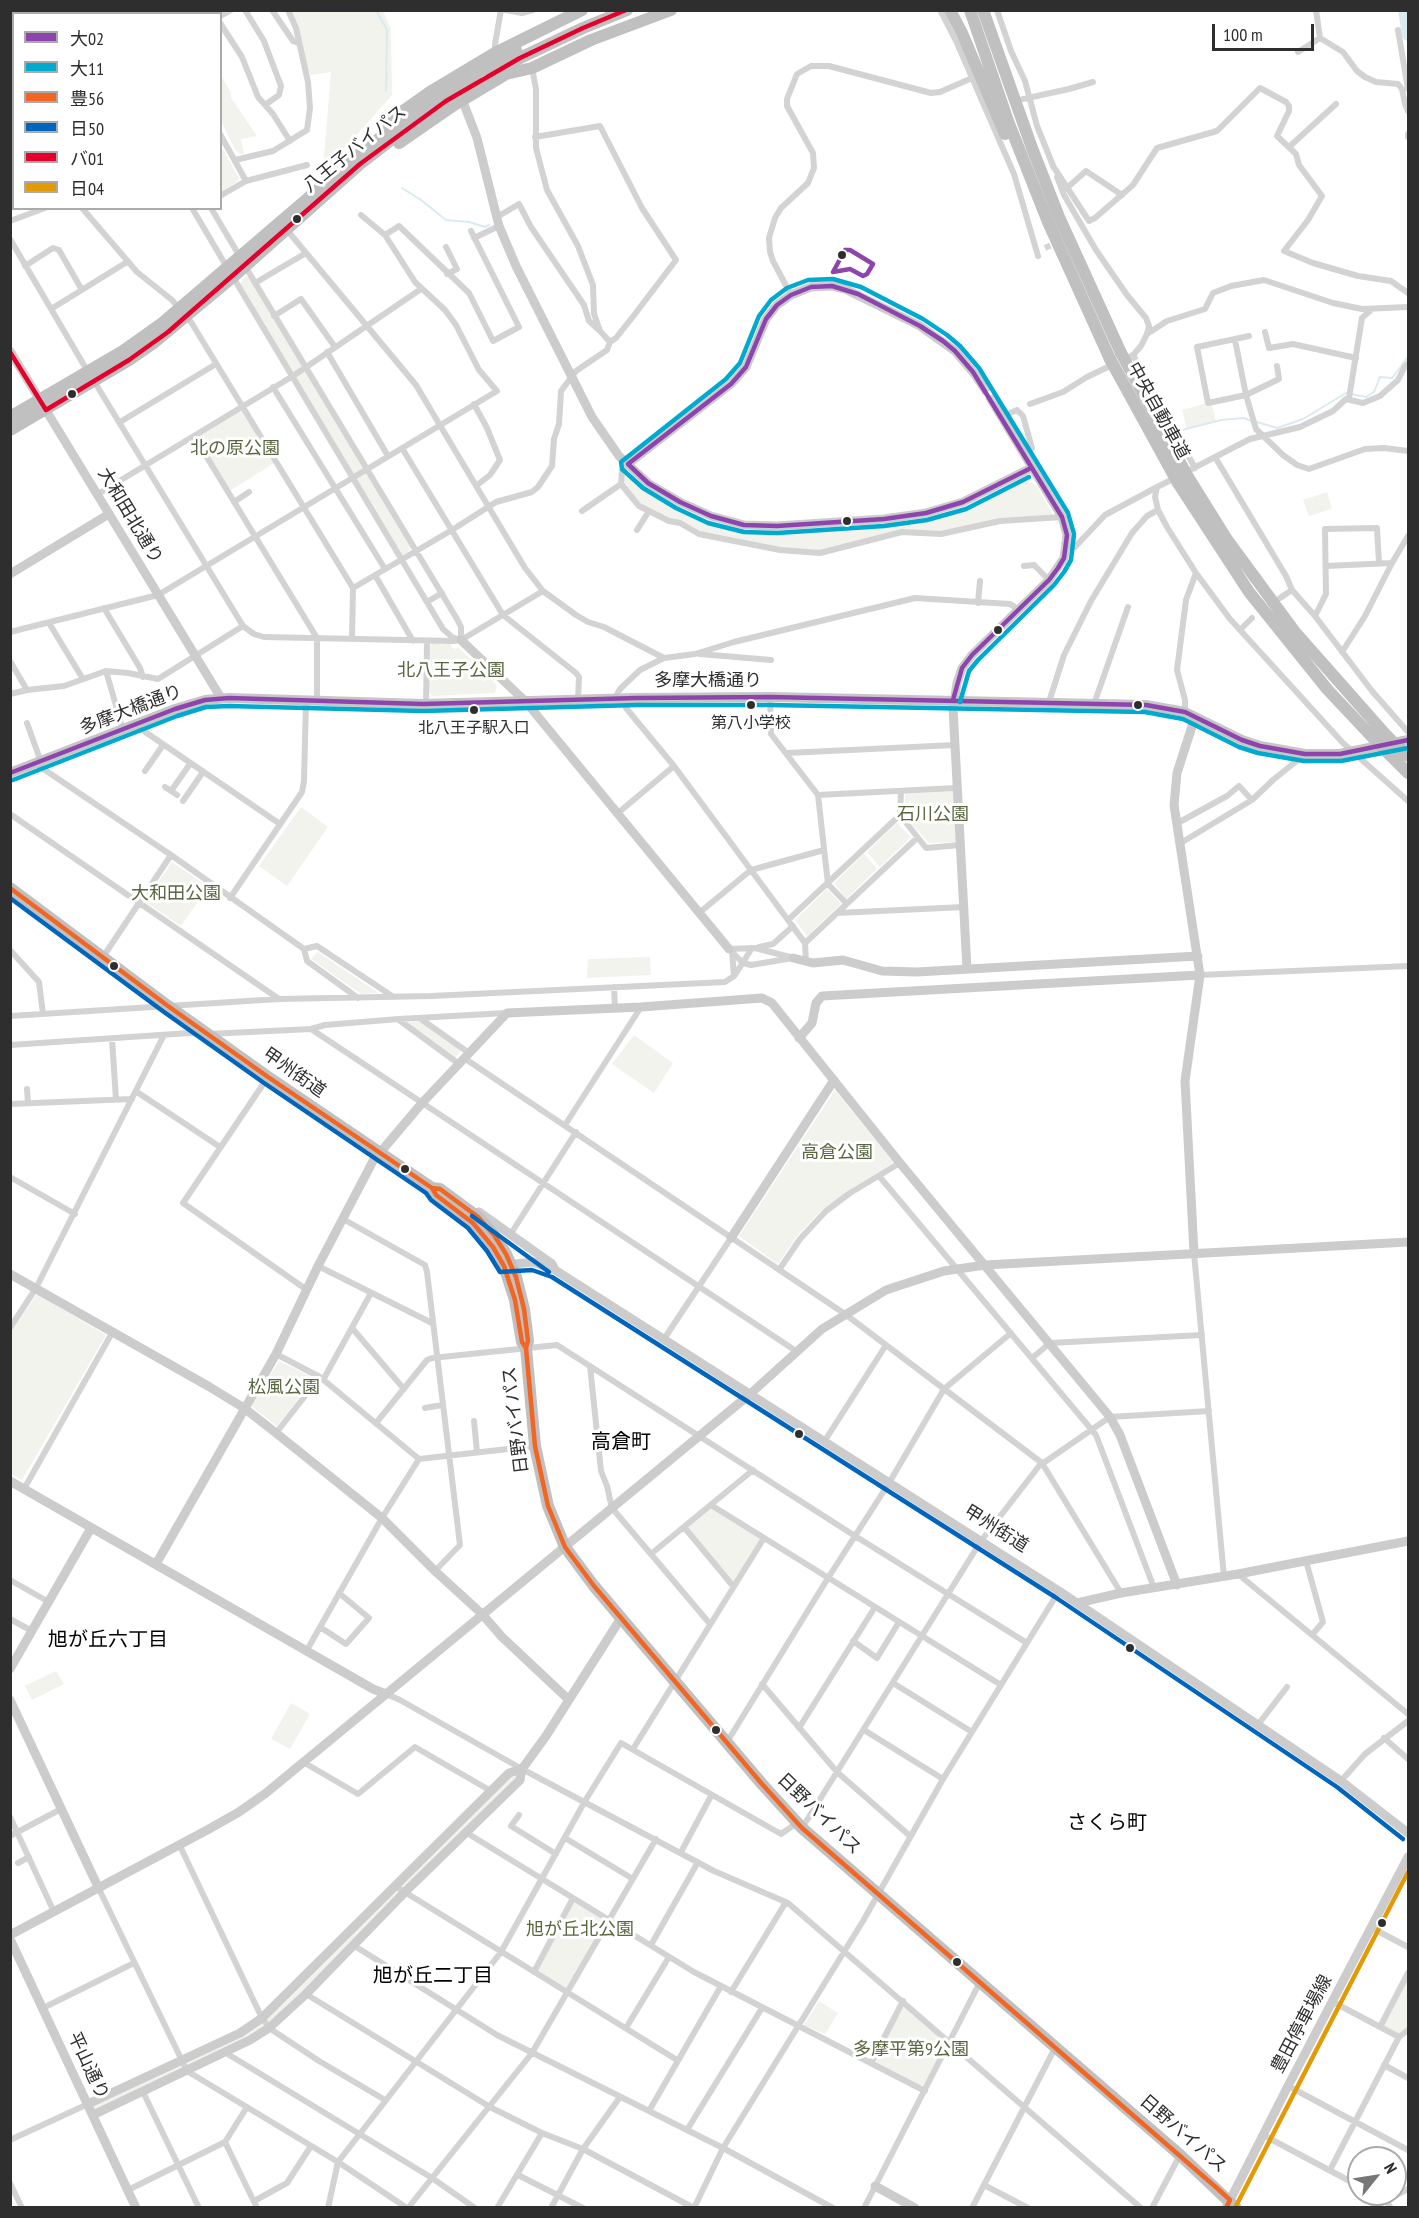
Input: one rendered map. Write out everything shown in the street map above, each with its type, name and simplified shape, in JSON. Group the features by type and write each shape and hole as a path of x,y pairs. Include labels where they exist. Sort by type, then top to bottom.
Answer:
{"highway":[{"path":"288,215 326,174 391,119 495,53 582,10"},
{"name":"八王子バイパス","path":"10,430 43,405 91,376 142,351 242,261 288,215 401,127 518,54 603,10"},
{"name":"八王子バイパス","path":"518,54 627,10"},
{"path":"287,230 393,147 463,99 506,74 532,68 609,33 671,10"},
{"path":"950,10 962,33 1067,281 1096,330"},
{"name":"中央自動車道","path":"970,10 1008,121 1040,202 1096,330 1121,356"},
{"name":"中央自動車道","path":"983,10 1059,217 1121,356 1249,592 1327,689 1380,737 1402,750 1408,773"},
{"name":"八王子バイパス","path":"242,261 287,230 401,127"},
{"name":"八王子バイパス","path":"10,417 43,405"},
{"name":"甲州街道","path":"11,889 170,1008 432,1188 436,1195 473,1223 508,1265"},
{"name":"日野バイパス","path":"432,1188 440,1189 448,1194 488,1227 508,1265 524,1309 535,1446 548,1506 565,1547 577,1566 674,1682 800,1825 1180,2155 1231,2205"}],"main road":[{"name":"多摩大橋通り","path":"10,774 181,707 221,698 426,704 619,698 770,697 1146,705 1190,715 1242,740 1260,746 1305,754 1402,750"}],"street":[{"path":"245,10 264,41 281,86 279,95 265,105"},
{"path":"272,10 293,41 298,43"},
{"path":"235,160 273,151 307,130 308,82 296,28 288,10"},
{"path":"506,74 495,53 503,10 522,14 534,10"},
{"path":"940,10 988,111 1014,174 1038,253 1045,248"},
{"path":"997,10 1026,97 1064,195 1127,295 1146,318 1149,326 1148,334"},
{"path":"1316,10 1320,38"},
{"path":"222,26 242,57 252,86 290,141"},
{"path":"1398,30 1408,88"},
{"path":"1298,52 1320,38"},
{"path":"1320,38 1343,52 1357,71 1365,77 1376,82 1398,84 1402,89 1408,111"},
{"path":"792,295 773,261 769,238 775,218 781,208 808,183 814,168 813,153 787,106 787,99 797,74 811,66 829,66 931,93 940,92 972,78"},
{"path":"532,68 536,89 536,148 547,190 573,234 593,285 594,314 600,331"},
{"path":"453,78 463,99 479,146 498,221 516,266 604,436 648,483 680,502 711,516 744,525 777,526 884,519 926,513 963,502 1031,468"},
{"path":"1026,97 1093,82"},
{"path":"1053,166 1089,221 1133,185 1157,148 1217,131 1260,88 1286,102 1289,106 1289,111 1277,136 1296,154 1299,165 1322,196 1308,220 1284,250 1313,263 1358,276 1391,281 1408,293"},
{"path":"1289,147 1336,104"},
{"path":"353,588 503,499 532,492 552,466 554,439 559,424 561,391 576,371 607,351 610,342 636,314 676,260 642,207 600,126 535,137"},
{"path":"222,137 246,181"},
{"path":"222,195 246,181 307,165"},
{"path":"1068,187 1086,171 1122,195"},
{"path":"385,235 399,226 447,274 470,293 493,341 519,327 472,234 498,221 519,204 531,227 584,305 589,321 610,342"},
{"path":"84,210 128,262 184,312 353,588 352,639"},
{"path":"193,210 443,629 452,637 461,640 526,702 699,913 743,963 751,965 793,958"},
{"path":"212,210 442,593 461,627 461,640"},
{"path":"10,221 27,212"},
{"path":"10,632 159,595 497,391 479,369 456,325 445,310 421,289 385,235 361,215"},
{"path":"1076,234 1084,229"},
{"path":"287,230 416,385 488,508 525,568 543,591 582,619 604,627 664,658"},
{"path":"10,239 243,626 254,634 264,637 461,640 543,591"},
{"path":"446,247 457,269 447,274"},
{"path":"25,266 53,248 59,250 82,290"},
{"path":"255,283 306,253"},
{"path":"51,309 128,262"},
{"path":"1030,404 1063,392 1121,356 1167,321 1205,309 1214,293 1231,286 1264,280 1333,303 1371,310 1408,307"},
{"path":"982,385 965,361 920,326 845,289 811,287 792,295 777,305 766,319 750,359 731,384 628,464 622,471 621,484 639,506 669,521 680,523 699,534 780,550 820,553 902,532 941,534 1000,521 1062,517"},
{"path":"98,494 306,368 421,289"},
{"path":"274,316 302,299 334,347"},
{"path":"1065,545 1075,547 1105,515 1157,487 1187,476 1215,457 1250,439 1300,427 1333,411 1349,397 1362,318 1371,310"},
{"path":"1265,332 1269,348 1293,344 1356,358"},
{"path":"1249,336 1197,347 1208,403 1246,395 1279,379 1277,366"},
{"path":"1235,340 1254,425 1263,437 1297,465 1309,469 1365,449 1384,448 1408,451"},
{"name":"大和田北通り","path":"10,351 221,698"},
{"path":"327,352 388,456"},
{"path":"1121,356 1187,476"},
{"path":"120,422 216,364"},
{"path":"1349,397 1364,403 1380,396 1398,380 1408,364"},
{"path":"273,387 385,569"},
{"path":"474,404 500,460 490,475 476,486"},
{"path":"967,969 953,700 962,668 972,655 1049,580 1064,558 1066,535 1062,517 995,406"},
{"path":"1001,417 1017,410 1023,416 1032,448"},
{"path":"194,436 317,638 302,792 230,898"},
{"path":"402,448 502,615 579,677 578,700"},
{"path":"1215,457 1286,576 1292,590 1315,616 1372,691 1408,732"},
{"path":"582,511 621,484"},
{"path":"1157,487 1155,497 1158,510 1196,573 1230,619 1343,743 1408,801"},
{"path":"234,502 249,492"},
{"path":"1048,702 1064,655 1091,601 1132,533 1147,516 1158,510"},
{"path":"637,530 649,511"},
{"path":"10,574 110,514"},
{"path":"1315,616 1326,594 1325,529 1377,528 1379,563"},
{"path":"1342,652 1365,616 1408,536"},
{"path":"1326,566 1392,563"},
{"path":"1024,566 1034,565 1049,580"},
{"path":"1196,573 1186,600 1177,670 1190,715 1177,774 1174,805 1200,975 1185,1081 1194,1253 1224,1577"},
{"path":"375,575 413,641"},
{"path":"978,603 980,581"},
{"path":"1280,598 1292,590"},
{"path":"426,602 442,593"},
{"path":"806,961 805,943 674,766 626,708 619,698 620,689 640,670 664,658 695,654 753,637 915,598 1010,604 1019,610"},
{"path":"1094,704 1128,607"},
{"path":"104,608 143,676"},
{"path":"1240,629 1252,618"},
{"path":"49,623 83,679"},
{"path":"10,694 64,686 106,671 158,679 243,626"},
{"path":"426,704 427,640"},
{"path":"695,654 771,660"},
{"path":"10,661 27,690"},
{"path":"106,671 123,730"},
{"path":"770,697 771,734 818,795 828,884 846,903"},
{"path":"27,723 38,763 304,949 306,961 358,998"},
{"path":"135,725 280,824"},
{"path":"145,771 163,745"},
{"path":"787,753 955,745"},
{"path":"1179,844 1252,800 1305,754"},
{"path":"171,791 190,764"},
{"path":"618,813 674,766"},
{"path":"183,801 203,772"},
{"path":"1176,824 1227,796 1239,786 1252,800"},
{"path":"818,795 957,788"},
{"path":"901,791 900,815 926,848 960,845"},
{"path":"10,814 279,999"},
{"path":"788,920 900,815"},
{"path":"805,943 917,838"},
{"path":"699,913 751,870 824,850"},
{"path":"102,957 171,855"},
{"path":"837,913 964,907"},
{"path":"730,950 769,946 793,926"},
{"path":"768,963 782,937"},
{"path":"304,949 316,946 392,996"},
{"path":"754,948 813,963 843,960 882,971 916,972 1198,956"},
{"path":"10,1016 170,1008 279,999 358,998 725,982 734,976 754,948"},
{"path":"10,950 39,982 43,1014"},
{"path":"730,950 734,976"},
{"path":"799,1038 812,1023 816,1003 822,996 1408,966"},
{"path":"614,987 615,1008"},
{"path":"10,1045 190,1033 311,1029 325,1025 399,1019 641,1007 762,998 772,1003 900,1163 1110,1417 1120,1435 1177,1585"},
{"path":"565,1125 641,1007"},
{"path":"156,1564 276,1354 318,1266 379,1153 422,1103 507,1013"},
{"path":"420,1018 464,1058"},
{"path":"399,1019 464,1058 576,1132 845,1314 1042,1463 1121,1593"},
{"path":"311,1029 796,1351"},
{"path":"10,1328 36,1288 75,1214 164,1035"},
{"path":"112,1039 116,1099"},
{"path":"268,1077 183,1203 307,1290"},
{"path":"664,1339 834,1080"},
{"path":"27,1089 27,1103"},
{"path":"137,1092 220,1147"},
{"path":"10,1104 132,1100"},
{"path":"510,1235 576,1132"},
{"path":"779,1270 800,1239 826,1211 850,1193 900,1163"},
{"path":"879,1176 1096,1435 1154,1588"},
{"path":"10,1178 75,1214"},
{"name":"甲州街道","path":"448,1194 454,1195 552,1264 555,1270"},
{"path":"343,1219 425,1265 460,1545 435,1571"},
{"path":"10,1937 239,1812 303,1762 749,1395 822,1329 886,1290 924,1276 986,1265 1408,1242"},
{"name":"甲州街道","path":"508,1265 533,1262 555,1270 1059,1591 1341,1781 1408,1833"},
{"path":"318,1266 432,1323"},
{"path":"10,1274 244,1408 382,1518 568,1699"},
{"path":"276,1433 322,1378 371,1293"},
{"path":"352,1328 404,1389"},
{"path":"24,1489 112,1333"},
{"path":"727,1743 828,1578 889,1484 944,1389 1011,1333"},
{"path":"1032,1358 1050,1343 1202,1335"},
{"path":"376,1423 427,1360 436,1357 557,1345 1027,1643"},
{"path":"824,1442 886,1345"},
{"path":"276,1354 322,1378 419,1459 535,1446"},
{"path":"590,1366 601,1472 612,1508 710,1624"},
{"path":"425,1408 442,1405"},
{"path":"328,2208 338,2162 501,1952 585,1801 621,1743 781,1834 800,1825 864,1730 981,1541 1042,1463 1110,1417 1209,1411"},
{"path":"474,1421 477,1452"},
{"path":"307,1650 382,1518 419,1459"},
{"path":"651,1554 753,1470"},
{"path":"10,1481 373,1689 400,1700 522,1769 698,1862 786,1902 1141,2208"},
{"path":"711,1505 1001,1685"},
{"path":"684,1527 733,1586"},
{"path":"10,1669 91,1528"},
{"path":"633,1749 764,1538"},
{"path":"1077,1603 1408,1541"},
{"path":"1306,1561 1323,1622 1312,1635"},
{"path":"1238,1574 1408,1714"},
{"path":"11,1580 49,1602"},
{"path":"306,1994 490,2107 542,2133 584,2149 694,2208 723,2148 879,1894 942,1779 1059,1591"},
{"path":"320,1627 346,1644 369,1618 339,1593"},
{"path":"800,1728 875,1607"},
{"path":"93,2115 226,2053 269,2028 306,1994 405,1892 520,1780 522,1769 546,1736 621,1618"},
{"path":"10,1619 32,1631"},
{"path":"853,1641 877,1658 899,1622"},
{"path":"893,1683 972,1732"},
{"path":"762,1684 837,1772 910,1836"},
{"path":"1257,1726 1287,1687"},
{"path":"10,1700 187,2071 338,2162 407,2208 532,2054 656,1839"},
{"path":"1341,1781 1358,1760 1408,1721"},
{"path":"864,1730 942,1779"},
{"path":"1384,1738 1408,1759"},
{"path":"303,1762 358,1794 415,1746 491,1791"},
{"path":"10,2140 240,2033 262,2018 509,1773 522,1769"},
{"path":"681,1852 711,1796"},
{"path":"10,1836 61,1809"},
{"path":"519,1815 511,1826 556,1854"},
{"path":"10,1817 54,1912"},
{"path":"466,1833 669,1957 731,1992 925,2091"},
{"path":"565,1838 633,1879"},
{"path":"180,1846 262,2018 269,2028 385,2100"},
{"path":"18,1863 29,1857"},
{"name":"豊田停車場線","path":"1231,2205 1288,2086 1408,1857"},
{"path":"651,1945 698,1862"},
{"path":"395,1886 677,2060"},
{"path":"534,1972 573,1898"},
{"path":"731,1992 786,1902"},
{"path":"1372,1928 1408,1947"},
{"name":"平山通り","path":"10,1937 136,2208"},
{"path":"353,1945 532,2054 723,2148 833,2208"},
{"path":"626,2028 669,1957"},
{"path":"43,2008 134,1963"},
{"path":"1380,2027 1408,1973"},
{"path":"864,2208 980,1982"},
{"path":"649,2111 721,1986"},
{"path":"871,2063 903,2001"},
{"path":"1333,2002 1399,2037"},
{"path":"687,2130 762,2008"},
{"path":"1330,2170 1399,2037 1408,2030"},
{"path":"972,2208 1055,2048"},
{"path":"226,2053 432,2178 475,2208"},
{"path":"1384,2065 1408,2078"},
{"path":"1288,2086 1408,2150"},
{"path":"143,2092 199,2208"},
{"path":"551,2208 584,2149 620,2097"},
{"path":"128,2190 225,2142 247,2107"},
{"path":"497,2208 542,2133"},
{"path":"1263,2136 1347,2179"},
{"path":"225,2142 255,2204 287,2183 311,2146"},
{"path":"1152,2208 1180,2155"},
{"path":"518,2175 583,2208"},
{"path":"10,2183 22,2208"},
{"path":"984,2185 1028,2208"},
{"path":"875,2186 915,2208"}],"green space":[{"path":"289,11 383,11 391,29 392,95 323,169 331,72 310,75"},
{"path":"222,77 231,93 231,98 257,136 241,139 244,154 236,151 222,123"},
{"path":"222,148 239,178 237,182 222,191"},
{"path":"246,276 249,277 411,548 405,555 400,554 240,284"},
{"path":"1211,402 1216,421 1187,429 1182,410"},
{"name":"北の原公園","path":"242,406 276,462 228,492 194,436"},
{"path":"622,471 648,493 676,509 711,524 744,532 820,532 934,517 962,509 1024,480 1037,487 1055,518 1000,521 941,534 902,532 820,553 715,538 639,506 620,480"},
{"path":"1327,492 1332,509 1309,516 1303,500"},
{"name":"北八王子公園","path":"432,644 451,644 451,647 456,649 458,647 497,685 495,693 432,696 429,692 430,647"},
{"name":"石川公園","path":"954,791 956,842 929,843 906,818 905,794"},
{"path":"301,807 328,827 287,886 259,866"},
{"path":"897,823 911,837 880,867 867,852"},
{"path":"864,854 877,869 846,899 834,883"},
{"name":"大和田公園","path":"172,862 208,887 181,926 145,902"},
{"path":"827,889 841,904 807,936 795,920"},
{"path":"318,952 379,993 361,994 311,959"},
{"path":"650,957 651,975 587,978 588,959"},
{"path":"421,1021 461,1050 455,1059 405,1023"},
{"path":"634,1035 673,1063 654,1093 612,1064"},
{"name":"高倉公園","path":"835,1090 894,1163 849,1190 822,1210 797,1236 778,1264 739,1236"},
{"path":"37,1294 106,1335 22,1480 11,1474 10,1334"},
{"name":"松風公園","path":"279,1361 315,1378 277,1426 251,1406"},
{"path":"711,1505 764,1538 733,1586 684,1527"},
{"path":"56,1671 64,1684 32,1700 25,1686"},
{"path":"291,1703 310,1714 290,1749 271,1739"},
{"path":"522,1769 520,1781 269,2028 93,2115 88,2104 240,2033 509,1773"},
{"name":"旭が丘北公園","path":"573,1898 609,1920 567,1992 534,1972"},
{"path":"1408,1973 1408,2030 1399,2037 1380,2027"},
{"path":"819,2001 838,2013 825,2034 804,2025"},
{"name":"多摩平第9公園","path":"903,2008 906,2008 944,2041 945,2045 924,2085 920,2086 877,2063 875,2059"}],"waterway":[{"path":"376,10 387,30 386,91"},
{"path":"1404,10 1408,35"},
{"path":"402,188 446,220 469,222 485,227 489,225"},
{"path":"1257,422 1277,428 1303,419 1346,393 1366,397 1374,392 1380,377 1392,378 1408,357"},
{"path":"1178,431 1221,420 1244,418 1251,421"}],"tunnel":[{"path":"1045,248 1058,242"},
{"path":"982,385 995,406"}],"transit line":[{"name":"バ01","path":"10,352 46,410 129,360 168,332 360,164 446,101 520,58 626,10"},
{"name":"大02","path":"845,250 850,250 873,264 867,274 863,276 850,269 833,272 845,250"},
{"name":"大11","path":"960,702 969,671 1064,572 1071,560 1074,534 1068,513 979,368 947,335 923,319 861,287 833,279 808,280 787,288 771,300 759,316 740,363 726,379 621,462 622,469 643,488 676,508 708,523 744,532 777,533 884,526 927,520 966,509 1029,477"},
{"name":"大02","path":"953,700 962,668 972,655 1049,580 1058,568 1064,558 1067,535 1062,517 973,372 943,341 920,326 858,294 832,286 811,287 791,295 777,305 766,319 746,367 731,384 628,464 648,483 680,502 711,516 744,525 777,526 884,519 926,513 963,502 1031,468"},
{"name":"大02","path":"10,773 175,709 205,700 229,698 423,704 770,697 1146,705 1185,712 1242,740 1260,746 1305,754 1340,754 1408,740"},
{"name":"大11","path":"13,780 177,716 206,707 229,706 423,711 637,705 770,705 1145,712 1183,719 1239,747 1258,753 1304,761 1341,761 1408,748"},
{"name":"豊56","path":"10,888 168,1006 432,1188"},
{"name":"日50","path":"10,898 264,1083 426,1193 431,1200 468,1228 487,1251 500,1272 532,1270 552,1277 1055,1597 1337,1787 1403,1839"},
{"name":"豊56","path":"432,1188 440,1189 478,1217 494,1235 506,1254 516,1277 524,1309 528,1341 526,1348 522,1342 515,1300 504,1266 493,1247 473,1223 436,1195 432,1188"},
{"name":"日50","path":"472,1216 549,1272"},
{"name":"豊56","path":"526,1348 535,1446 548,1506 565,1547 594,1586 802,1828 1218,2189 1230,2200 1226,2208"},
{"name":"日04","path":"1235,2208 1408,1872"}],"place":[{"name":"第八小学校","path":"751,705"},
{"name":"北八王子駅入口","path":"474,710"}],"district":[{"name":"高倉町","path":"621,1442"},
{"name":"旭が丘六丁目","path":"108,1640"},
{"name":"さくら町","path":"1107,1823"},
{"name":"旭が丘二丁目","path":"433,1976"}]}
